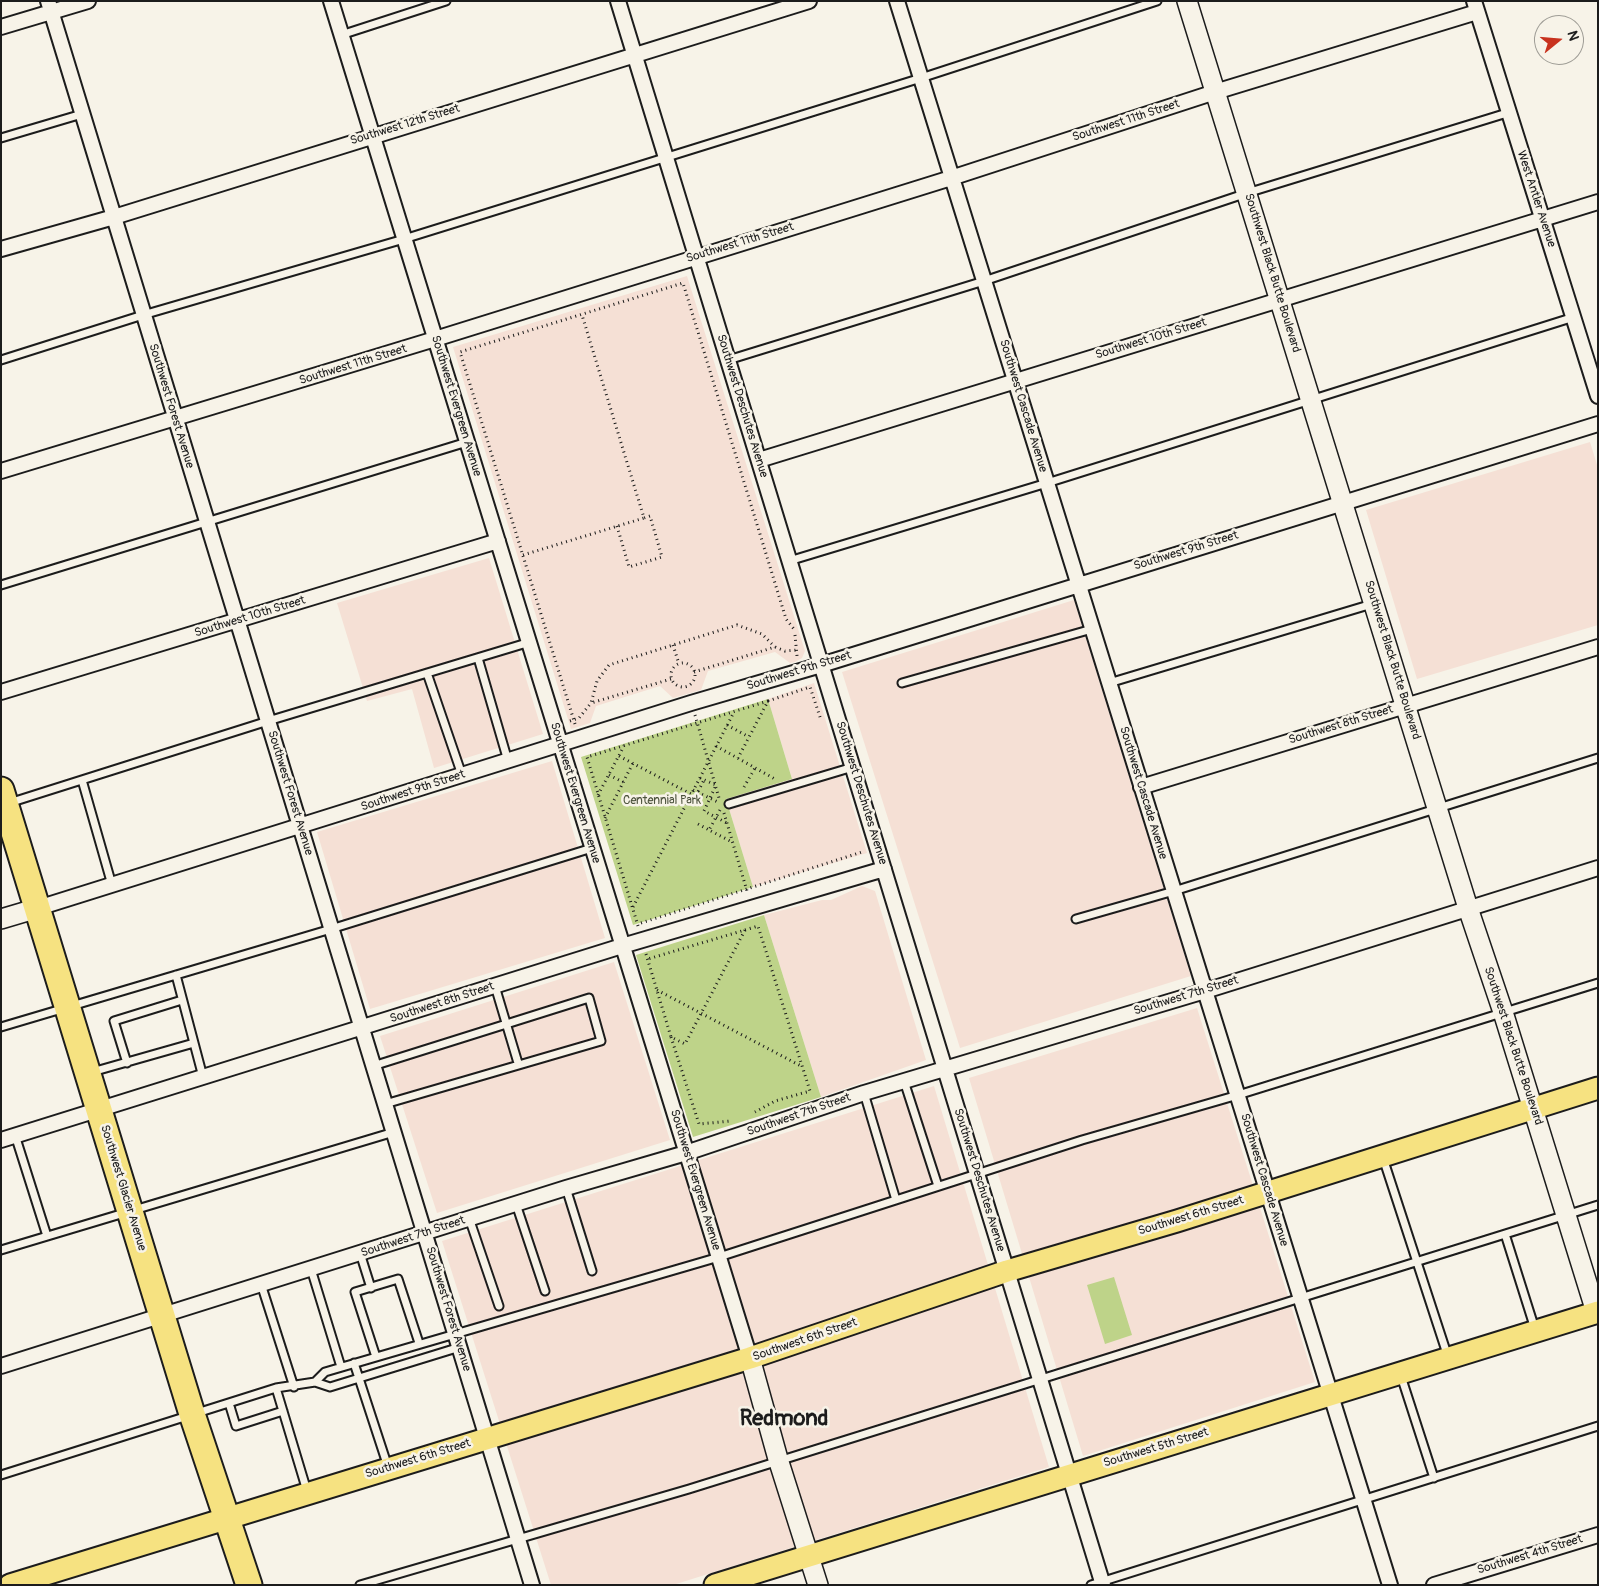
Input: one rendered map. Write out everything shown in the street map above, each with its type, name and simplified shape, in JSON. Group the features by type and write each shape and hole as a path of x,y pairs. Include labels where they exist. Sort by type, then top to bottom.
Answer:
{"highway":[{"name":"Southwest Glacier Avenue","path":"3,800 38,908 161,1315 248,1585"}],"main road":[{"name":"Southwest 6th Street","path":"10,1585 750,1358 1007,1271 1268,1192 1598,1088"},
{"name":"Southwest 5th Street","path":"715,1585 1448,1358 1597,1314"}],"street":[{"path":"1,27 49,7 88,1"},
{"name":"Southwest Evergreen Avenue","path":"331,1 371,135 530,642 818,1585"},
{"name":"Southwest Deschutes Avenue","path":"618,1 1070,1475 1099,1584"},
{"name":"Southwest 12th Street","path":"1,249 114,217 371,135 809,1"},
{"name":"Southwest Cascade Avenue","path":"896,1 1390,1585"},
{"name":"Southwest Black Butte Boulevard","path":"1187,1 1468,908 1503,1012 1597,1314"},
{"name":"Southwest Forest Avenue","path":"49,7 532,1585"},
{"name":"Southwest 11th Street","path":"1,471 174,420 951,178 1475,7"},
{"name":"West Antler Avenue","path":"1475,7 1598,396"},
{"name":"Southwest 10th Street","path":"759,460 1598,202"},
{"name":"Southwest 9th Street","path":"1,919 300,827 508,760 822,665 1598,424"},
{"name":"Southwest 10th Street","path":"1,692 498,541"},
{"name":"Southwest 8th Street","path":"1141,787 1406,704 1598,647"},
{"name":"Southwest 7th Street","path":"1,1366 469,1218 686,1153 904,1080 1205,991 1598,868"},
{"name":"Southwest 8th Street","path":"1,1140 622,946 884,869"},
{"name":"Southwest 4th Street","path":"1434,1585 1598,1535"}],"lane":[{"path":"341,35 446,1"},
{"path":"1,360 143,315 404,239 920,78 1157,1"},
{"path":"728,360 984,281 1247,193 1508,113"},
{"path":"1,138 82,114"},
{"path":"789,561 1047,483 1311,398 1574,317"},
{"path":"1,585 206,520 467,442"},
{"path":"1109,683 1375,604"},
{"path":"902,683 1092,629"},
{"path":"3,800 82,780 268,721 530,642"},
{"path":"478,658 508,760"},
{"path":"427,673 462,775"},
{"path":"1076,919 1174,891 1598,758"},
{"path":"725,804 853,767"},
{"path":"82,780 112,884"},
{"path":"1,1027 332,929 592,848"},
{"path":"176,975 204,1077"},
{"path":"1,1476 276,1388 294,1387 315,1382 325,1372 341,1367 719,1257 1082,1140 1238,1095 1598,983"},
{"path":"495,986 518,1063"},
{"path":"373,1066 589,998 601,1041 518,1063 385,1104"},
{"path":"127,1063 114,1021 182,1000"},
{"path":"87,1074 194,1043"},
{"path":"904,1080 938,1186"},
{"path":"864,1093 896,1200"},
{"path":"1,1250 394,1132"},
{"path":"15,1135 47,1236"},
{"path":"1383,1155 1448,1358"},
{"path":"566,1188 592,1271"},
{"path":"516,1204 545,1291"},
{"path":"360,1585 689,1489 778,1459 1598,1205"},
{"path":"469,1218 499,1306"},
{"path":"1505,1234 1536,1331"},
{"path":"360,1253 371,1288"},
{"path":"311,1269 341,1367"},
{"path":"376,1357 354,1292 398,1279 419,1343"},
{"path":"261,1284 294,1387"},
{"path":"315,1382 330,1387 460,1347"},
{"path":"354,1363 388,1468"},
{"path":"1400,1373 1434,1478"},
{"path":"276,1388 308,1493"},
{"path":"229,1403 236,1426 283,1411"},
{"path":"1099,1584 1598,1426"}],"path":[{"path":"671,679 591,703 586,707 583,714 572,720 460,352 683,283 786,619 794,629 798,656"},
{"path":"582,315 644,518"},
{"path":"523,556 617,526 650,516 662,557 629,568 617,526"},
{"path":"591,703 597,680 609,665 737,626 762,634 775,647 785,651 796,651 802,648"},
{"path":"673,645 679,664"},
{"path":"694,672 775,647"},
{"path":"679,664 687,664 694,672 692,683 686,687 675,685 671,679 673,668 679,664"},
{"path":"639,930 586,755 624,746 810,687 822,724"},
{"path":"738,758 768,701"},
{"path":"633,907 734,711"},
{"path":"727,725 750,737"},
{"path":"598,795 624,746"},
{"path":"716,746 787,785"},
{"path":"619,756 692,792 698,792 710,799 725,804"},
{"path":"605,818 633,763"},
{"path":"737,801 755,768"},
{"path":"609,775 622,782"},
{"path":"700,778 716,785 704,811 727,823"},
{"path":"687,803 691,805 704,780"},
{"path":"709,830 716,818"},
{"path":"698,824 732,842"},
{"path":"630,924 862,853 860,844"},
{"path":"648,959 758,926 810,1090 775,1101 751,1115"},
{"path":"671,1037 685,1044 744,930"},
{"path":"645,951 699,1124 734,1120"},
{"path":"657,990 802,1066"}],"shaded area":[{"path":"687,276 805,651 802,658 795,662 790,663 775,652 708,671 701,690 673,698 660,686 596,706 590,723 571,729 453,347"},
{"path":"1590,442 1598,468 1598,625 1417,679 1366,510"},
{"path":"489,558 543,734 434,768 412,689 367,701 337,603"},
{"path":"1074,600 1191,976 960,1048 842,672"},
{"path":"814,683 867,853 753,887 726,799 792,779 768,699"},
{"path":"552,761 605,938 370,1009 317,832"},
{"path":"862,886 875,891 926,1060 821,1097 764,915 822,900 831,900"},
{"path":"614,962 670,1140 437,1213 380,1036"},
{"path":"1197,1008 1315,1382 1083,1456 969,1078"},
{"path":"934,1086 1049,1467 673,1585 551,1585 442,1241"}],"green space":[{"name":"Centennial Park","path":"768,699 792,779 726,799 753,887 633,925 581,757"},
{"path":"764,915 821,1097 693,1137 636,955"},
{"path":"1114,1277 1132,1335 1105,1344 1087,1285"}],"district":[{"name":"Redmond","path":"784,1419"}]}
